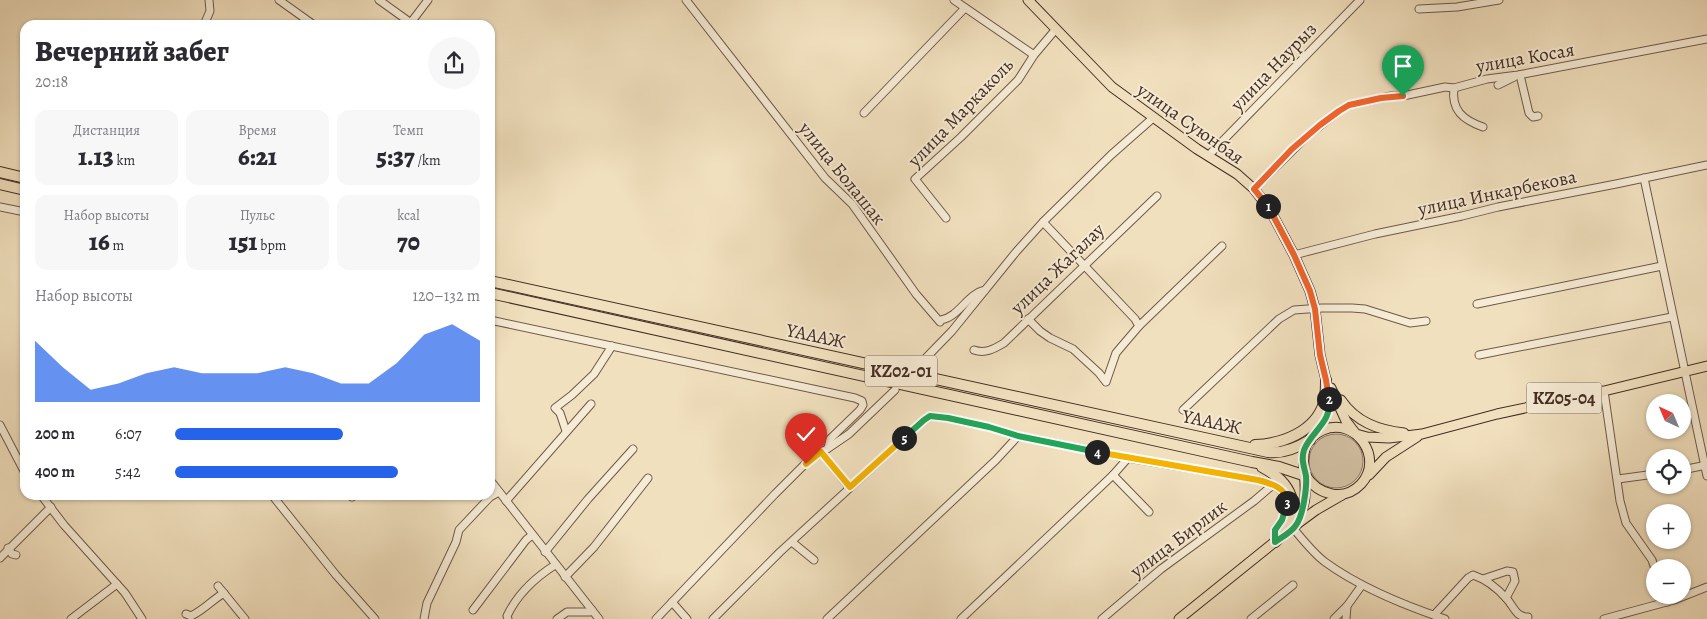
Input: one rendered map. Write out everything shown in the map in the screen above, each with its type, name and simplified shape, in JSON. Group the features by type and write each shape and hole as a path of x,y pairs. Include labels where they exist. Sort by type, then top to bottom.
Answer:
{"highway":[{"path":"0,172 20,177"},
{"path":"0,184 20,189"},
{"name":"ҮАААЖ","path":"495,282 1273,452 1292,449 1312,438"},
{"name":"ҮАААЖ","path":"495,294 1279,467 1306,476"},
{"path":"1236,444 1257,445 1277,443 1299,433 1322,408 1326,380"},
{"path":"1252,462 1277,476 1286,486 1291,497 1293,512 1291,521 1285,532 1275,542"}],"main road":[{"name":"улица Суюнбая","path":"1028,0 1112,87 1197,149 1237,174 1254,189 1269,208 1294,255 1310,291 1315,309 1320,355 1330,403 1324,421 1312,438"},
{"name":"KZ05-04","path":"1312,438 1321,430 1337,427 1345,428 1356,434 1382,438 1422,434 1490,415 1571,396 1604,391 1707,366"},
{"path":"1326,380 1346,421 1364,442 1370,457 1370,466 1364,481"},
{"path":"1326,380 1351,413 1364,422 1384,430 1422,434"},
{"name":"KZ05-04","path":"1295,526 1342,494 1351,492 1386,458 1422,434"},
{"path":"1312,438 1302,458 1302,464 1310,484 1325,493 1342,494"},
{"path":"1179,619 1295,526 1306,496 1306,476"}],"street":[{"path":"208,20 210,11 209,0"},
{"path":"279,0 307,20"},
{"path":"380,0 405,20"},
{"path":"413,20 428,0"},
{"name":"улица Болашак","path":"686,0 825,178 852,204 916,294 940,322 941,320 948,319 979,292 985,290"},
{"path":"954,0 1034,55"},
{"name":"улица Наурыз","path":"1209,155 1360,0"},
{"path":"1419,9 1457,7 1499,0"},
{"path":"864,112 965,8"},
{"name":"улица Маркаколь","path":"946,218 915,179 961,137 1018,80 1034,55 1056,29"},
{"name":"улица Косая","path":"1254,189 1306,137 1349,105 1381,98 1454,88 1487,79 1518,75 1707,39"},
{"path":"1498,86 1518,75 1529,113 1533,117 1538,116"},
{"path":"1454,88 1453,96 1458,111 1467,120 1483,127"},
{"path":"918,366 952,331 1016,252 1043,222 1153,118"},
{"name":"улица Инкарбекова","path":"1294,255 1375,234 1498,207 1707,165"},
{"path":"1644,178 1707,476"},
{"name":"улица Жагалау","path":"974,350 979,352 992,350 1004,343 1157,196"},
{"path":"0,207 20,211"},
{"path":"1043,222 1139,326"},
{"path":"1028,319 1040,331 1062,345 1073,349 1106,382 1116,353 1139,326 1222,246"},
{"path":"1477,304 1662,266"},
{"path":"1183,410 1279,319 1294,310 1365,309 1410,323 1426,321"},
{"path":"1479,355 1672,316"},
{"path":"495,321 862,401 863,406 830,439 828,448"},
{"path":"566,431 560,413 555,408 594,374 612,346"},
{"path":"656,619 806,464 849,434 895,390"},
{"path":"1604,391 1620,501 1626,523 1651,559"},
{"path":"506,501 591,404"},
{"path":"713,619 850,487 930,416 948,418 1018,436 1128,458 1274,484 1287,499 1282,520 1275,530 1275,542"},
{"path":"0,427 20,464"},
{"path":"827,619 996,460 1018,436"},
{"path":"545,552 588,499 634,448"},
{"path":"821,452 850,487"},
{"path":"961,619 1113,475 1128,458"},
{"path":"1691,468 1706,465"},
{"path":"1113,475 1150,512"},
{"path":"1618,479 1646,475"},
{"path":"565,577 594,547 648,478"},
{"name":"улица Бирлик","path":"1102,619 1161,570 1274,484"},
{"path":"495,487 599,619"},
{"path":"495,494 499,492"},
{"path":"45,500 64,525 117,584 142,619"},
{"path":"276,500 336,575 375,619"},
{"path":"424,619 427,603 454,546 459,530 487,500"},
{"path":"0,558 51,507"},
{"path":"1295,526 1324,561 1362,585 1445,619"},
{"path":"473,610 526,540 532,535"},
{"path":"792,542 814,560"},
{"path":"8,548 12,554 16,555"},
{"path":"508,619 507,616 511,608 527,588 556,565"},
{"path":"1483,579 1507,571 1512,572 1514,581 1506,598"},
{"path":"1434,616 1468,578 1473,575 1483,579 1506,598 1521,617 1528,618"},
{"path":"70,619 117,584"},
{"path":"1251,619 1293,585"},
{"path":"1334,619 1347,606 1362,585"},
{"path":"218,586 245,619"},
{"path":"1691,594 1707,588"},
{"path":"186,614 191,616 199,612 224,593"},
{"path":"672,602 687,619"},
{"path":"1604,619 1660,604"},
{"path":"1346,619 1347,606"},
{"path":"557,619 567,612 591,611"},
{"path":"585,619 591,611"}],"shaded area":[{"path":"1331,434 1341,434 1351,438 1359,446 1363,461 1359,476 1351,484 1341,488 1331,488 1321,484 1313,476 1309,466 1309,456 1313,446 1321,438"}],"route":[{"path":"806,464 821,452 850,487 924,420 930,416 948,418 1018,436 1274,484 1287,499 1282,520 1275,530 1275,542 1297,524 1306,496 1306,476 1303,470 1302,458 1306,445 1324,421 1330,403 1320,355 1315,309 1310,291 1294,255 1269,208 1254,189 1292,149 1339,111 1349,105 1391,96 1403,96"}]}
